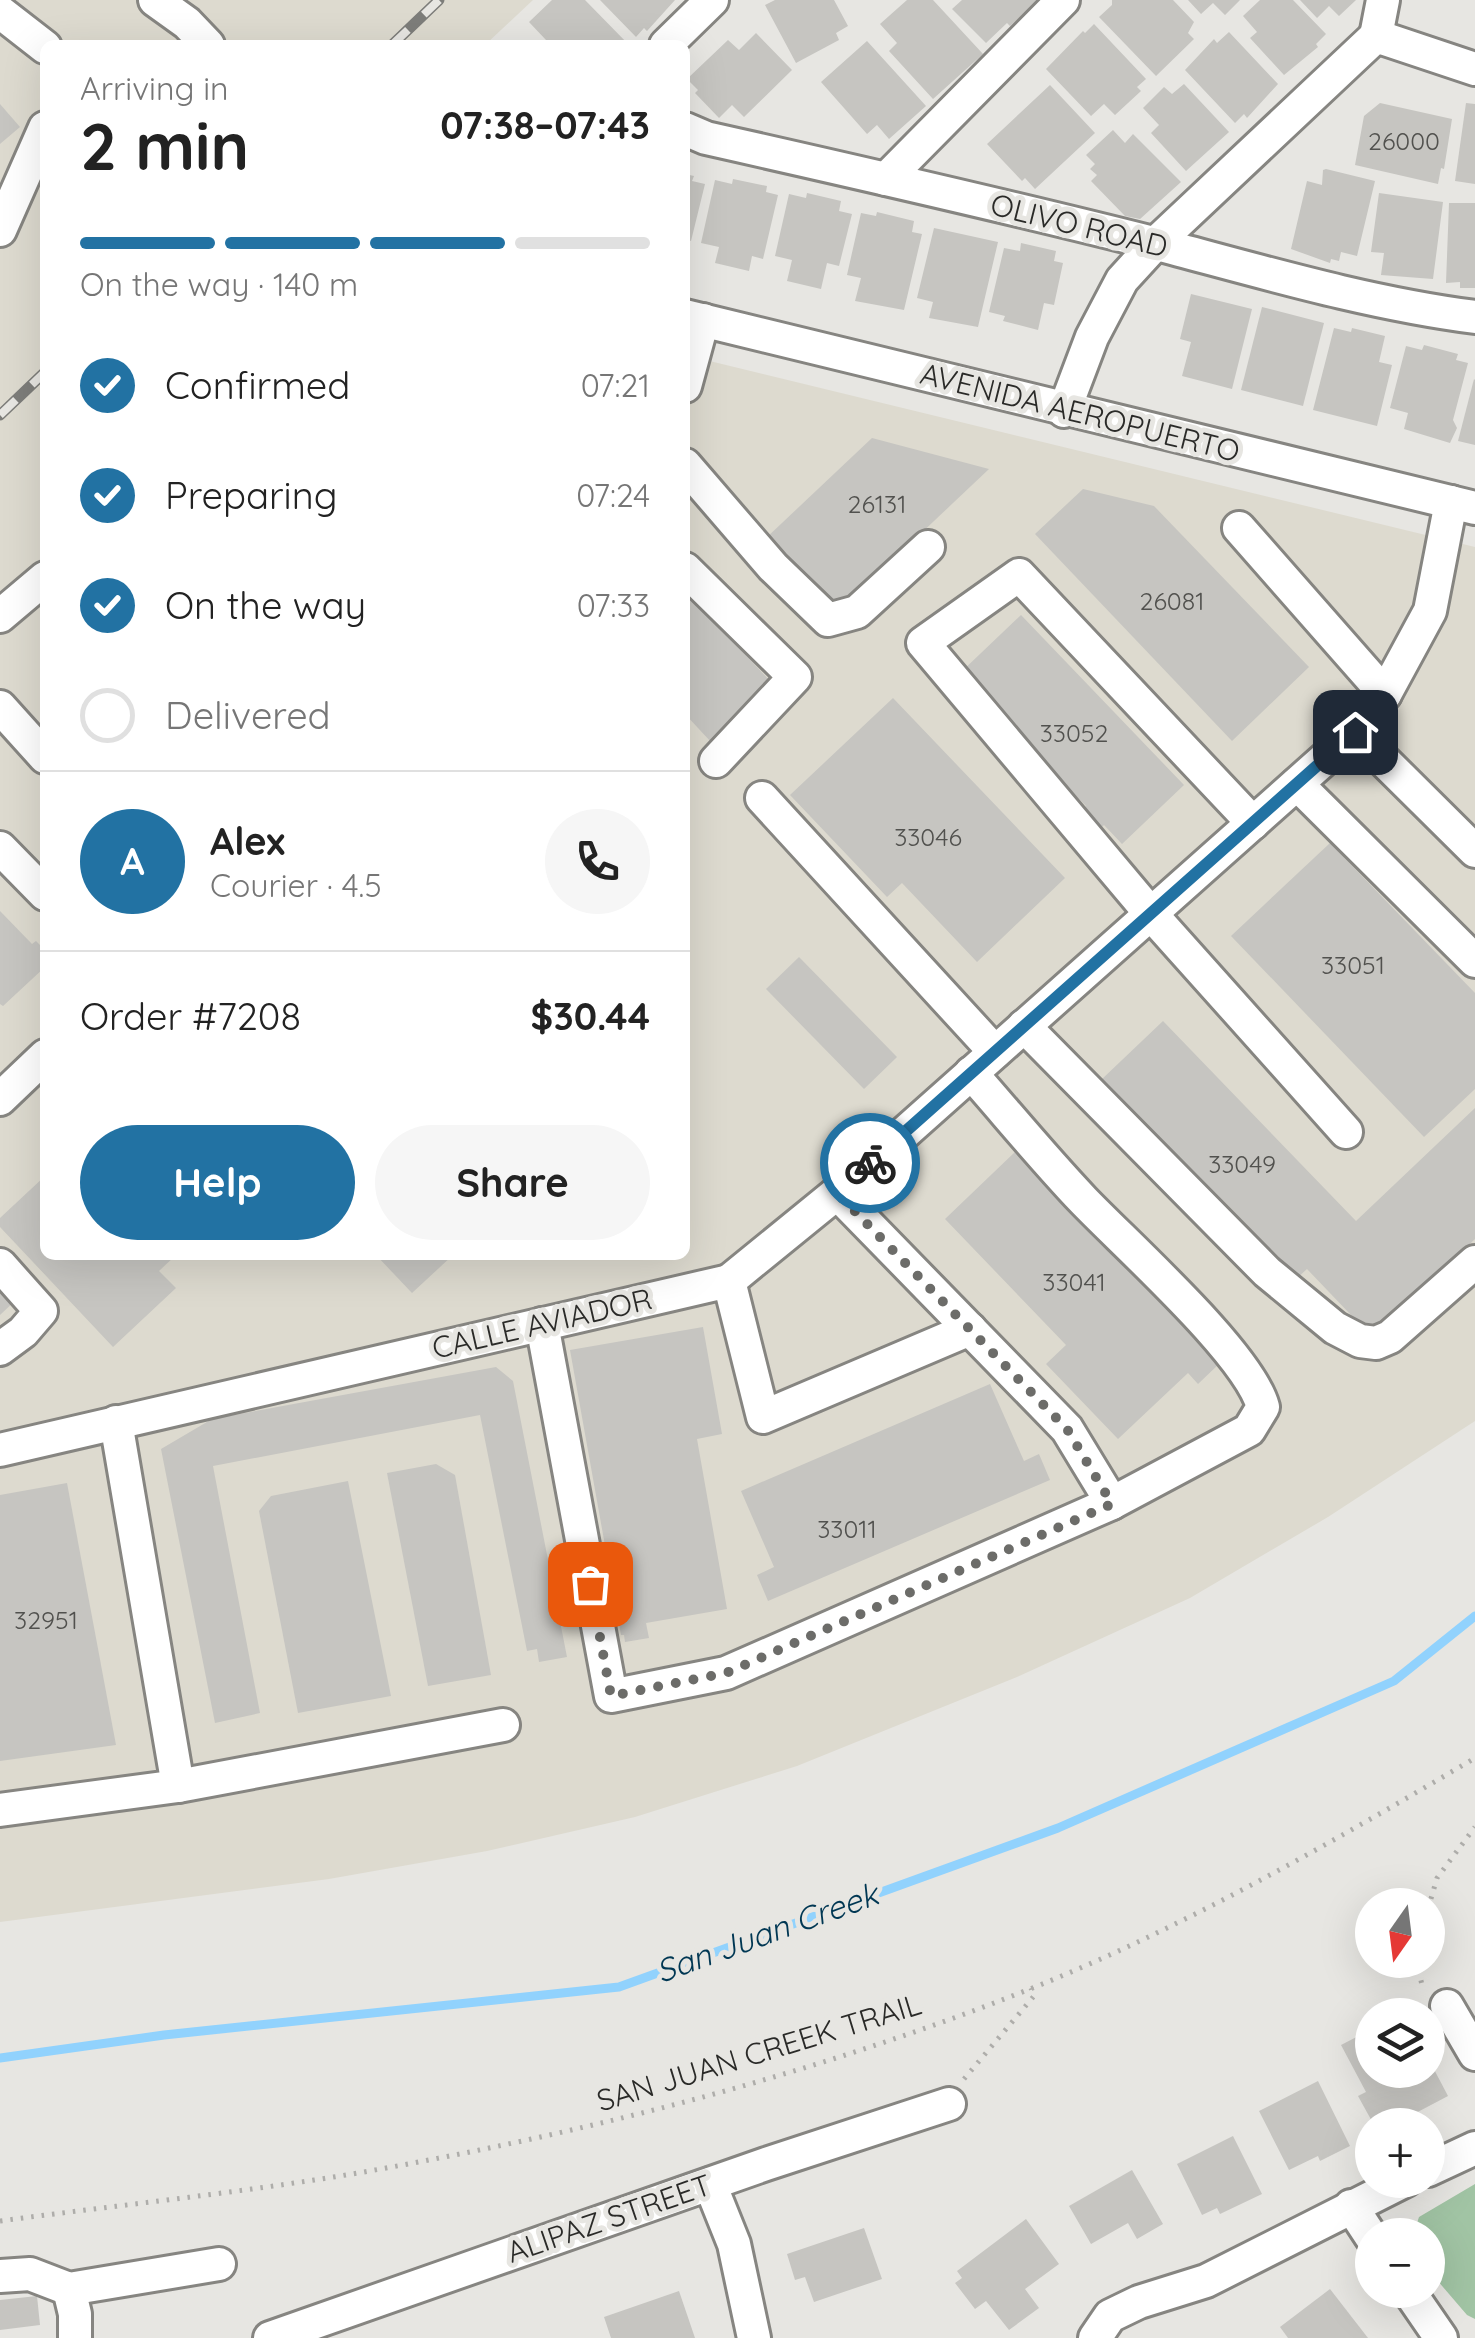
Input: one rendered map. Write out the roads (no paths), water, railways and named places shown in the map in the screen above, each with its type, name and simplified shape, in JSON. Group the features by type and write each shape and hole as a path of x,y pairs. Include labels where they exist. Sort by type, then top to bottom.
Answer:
{"street":[{"path":"155,0 203,40"},
{"path":"671,40 712,0"},
{"path":"886,178 1063,0"},
{"path":"1064,411 1092,338 1122,280 1155,244 1376,36 1384,0"},
{"path":"0,12 40,43"},
{"path":"1376,36 1475,69"},
{"name":"OLIVO ROAD","path":"690,130 706,138 886,178 1345,294 1412,309 1475,317"},
{"path":"0,230 40,139"},
{"path":"690,348 694,318"},
{"name":"AVENIDA AEROPUERTO","path":"694,318 1463,505"},
{"path":"690,471 773,568 828,620 857,612 928,546"},
{"path":"970,1329 763,1417 728,1281 837,1193 1355,732 1386,694 1430,611 1463,505"},
{"path":"1239,528 1386,694"},
{"path":"690,574 795,677 716,761"},
{"path":"1253,823 1020,575 923,643 1150,914 1346,1132"},
{"path":"0,616 40,582"},
{"path":"0,708 40,752"},
{"path":"1355,732 1475,851"},
{"path":"1297,784 1475,961"},
{"path":"542,1324 611,1696 726,1673 1112,1504 1250,1430 1263,1407 1258,1390 1205,1324 1080,1197 983,1063 762,798"},
{"path":"0,848 40,889"},
{"path":"1024,1026 1267,1272 1334,1328 1360,1341 1376,1343 1390,1337 1475,1262"},
{"path":"0,1099 40,1061"},
{"path":"837,1193 1067,1429 1112,1504"},
{"path":"0,1265 41,1311 0,1350"},
{"name":"CALLE AVIADOR","path":"0,1450 728,1281"},
{"path":"116,1422 178,1786"},
{"path":"0,1810 178,1786 504,1725"},
{"path":"1447,2006 1475,2054"},
{"name":"ALIPAZ STREET","path":"270,2338 949,2104"},
{"path":"1445,2162 1475,2148"},
{"path":"710,2184 734,2244 754,2338"},
{"path":"1102,2327 1139,2302 1206,2281 1367,2198"},
{"path":"1350,2206 1358,2218"},
{"path":"73,2314 219,2264"},
{"path":"0,2276 30,2274 99,2338"},
{"path":"1420,2308 1441,2338"}],"waterway":[{"name":"San Juan Creek","path":"0,2058 164,2035 619,1987 1058,1828 1394,1681 1475,1616"}],"railway":[{"path":"397,40 439,0"},
{"path":"0,415 40,377"}]}
